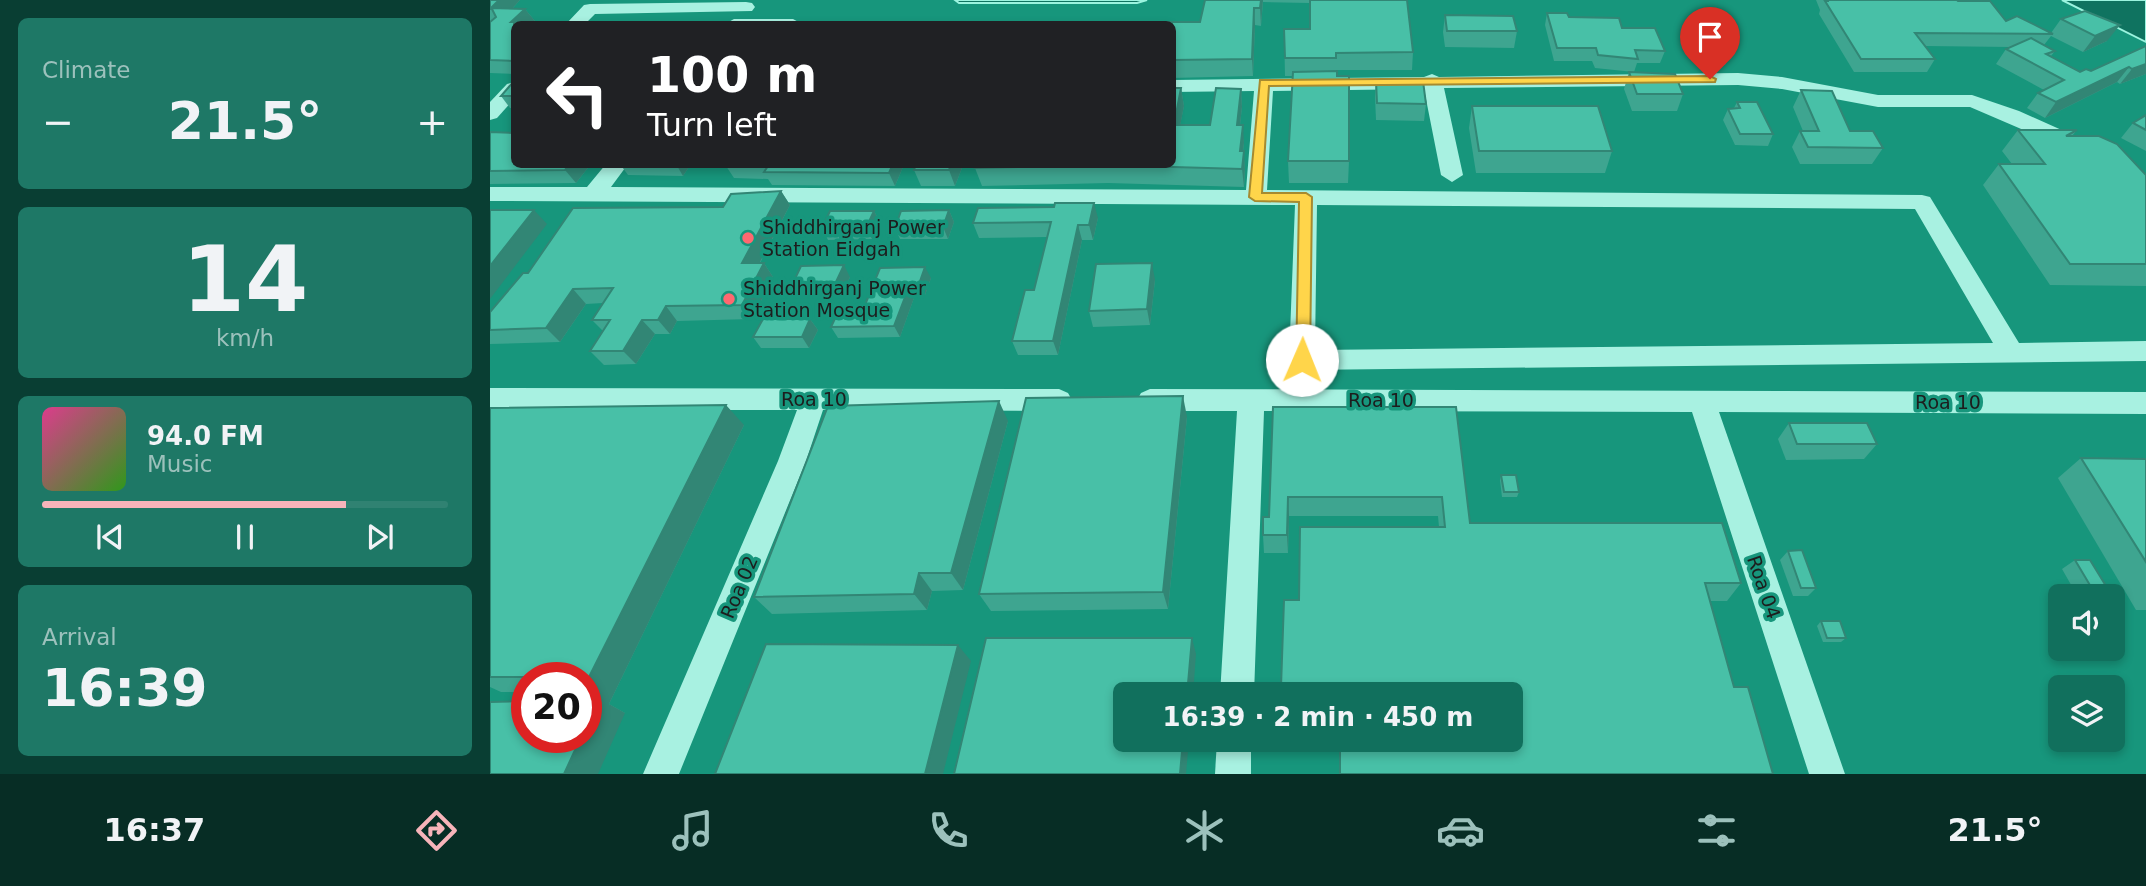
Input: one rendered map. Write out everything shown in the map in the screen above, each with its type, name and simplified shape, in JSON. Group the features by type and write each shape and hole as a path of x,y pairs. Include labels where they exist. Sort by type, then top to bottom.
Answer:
{"street":[{"path":"578,21 590,9 746,7 736,21"},
{"path":"1176,86 1432,80 1738,79 1782,83 1878,101 1972,101 2012,115 2095,153"},
{"path":"1432,80 1452,175"},
{"path":"1255,197 1264,83"},
{"path":"490,114 511,92"},
{"path":"593,195 615,168"},
{"path":"490,194 1922,202 2012,353"},
{"path":"1306,197 1302,360 2146,351"},
{"name":"Roa 10","path":"490,399 1087,400"},
{"name":"Roa 02","path":"661,774 792,461 814,399"},
{"name":"Roa 10","path":"1128,400 2146,403"},
{"path":"1238,682 1251,400"},
{"name":"Roa 04","path":"1701,400 1826,774"},
{"path":"1233,774 1234,752"}],"water":[{"path":"955,0 1147,0 1137,3 959,3"},
{"path":"2062,0 2146,0 2146,42"}],"building":[{"path":"490,0 499,0 491,8 525,9 511,21 511,61 490,60 490,22 496,17 490,9"},
{"path":"1205,0 1261,0 1260,8 1254,8 1252,59 1176,60 1176,22 1200,22"},
{"path":"1310,0 1407,0 1413,52 1336,53 1336,58 1285,58 1284,29 1310,29"},
{"path":"1825,1 1990,1 2006,21 2017,16 2053,34 1915,33 1935,59 1861,59"},
{"path":"2085,11 2120,25 2095,36 2061,19"},
{"path":"1547,13 1567,13 1569,17 1619,18 1622,28 1655,28 1665,51 1635,50 1638,59 1598,55 1596,48 1557,48"},
{"path":"1445,15 1513,16 1517,31 1447,31"},
{"path":"1700,38 1723,38 1730,53 1706,53"},
{"path":"2031,38 2055,51 2046,54 2080,72 2086,69 2091,71 2146,46 2146,64 2132,69 2129,67 2056,102 2038,93 2064,80 2006,49"},
{"path":"1337,71 1337,76 1349,76 1349,161 1288,161 1293,72"},
{"path":"1629,72 1675,74 1683,94 1637,94"},
{"path":"1376,80 1423,81 1426,104 1377,103"},
{"path":"511,84 511,96 501,96"},
{"path":"1176,88 1181,88 1176,114"},
{"path":"1216,88 1241,89 1237,125 1243,125 1240,151 1244,151 1242,169 1176,167 1176,125 1210,125"},
{"path":"1801,90 1832,91 1850,131 1873,131 1883,148 1808,147 1800,131 1819,131"},
{"path":"1737,102 1757,102 1773,134 1740,134 1728,109 1740,108"},
{"path":"1472,106 1598,106 1612,151 1479,151"},
{"path":"2146,115 2146,130 2133,123"},
{"path":"2018,130 2077,130 2066,136 2099,136 2117,144 2146,175 2146,264 2070,264 1999,164 2045,164"},
{"path":"490,132 511,133 511,168 566,168 565,170 490,171"},
{"path":"767,168 891,168 889,173 764,172"},
{"path":"915,168 950,168 949,170 914,170"},
{"path":"781,191 742,263 764,263 742,305 666,306 658,320 642,320 623,351 590,351 610,320 592,320 613,288 573,289 546,328 490,330 490,312 523,273 528,273 573,208 723,207 731,194"},
{"path":"1055,203 1094,203 1089,225 1078,225 1053,341 1012,341 1025,290 1034,290 1051,222 973,223 978,208 1054,207"},
{"path":"490,210 534,210 490,266"},
{"path":"949,210 943,227 895,228 901,211"},
{"path":"830,211 874,211 866,228 822,228"},
{"path":"1152,263 1147,309 1089,311 1096,264"},
{"path":"844,265 836,282 793,283 801,266"},
{"path":"925,267 919,284 910,284 894,326 831,327 839,310 863,310 880,268"},
{"path":"763,319 810,319 802,337 753,337"},
{"path":"1183,396 1163,592 979,594 1026,398"},
{"path":"999,401 951,573 919,573 914,594 754,597 828,406"},
{"path":"726,405 597,662 511,662 511,677 490,677 490,408"},
{"path":"1273,407 1456,407 1470,523 1722,523 1741,583 1705,583 1734,687 1748,687 1773,774 1340,774 1340,752 1523,752 1523,682 1281,682 1284,600 1299,600 1300,527 1445,527 1442,497 1288,497 1287,535 1263,535 1263,517 1269,517"},
{"path":"1789,423 1867,423 1877,444 1797,444"},
{"path":"2081,458 2146,459 2146,562"},
{"path":"1501,475 1516,475 1519,492 1504,492"},
{"path":"1802,550 1816,588 1801,588 1788,551"},
{"path":"2075,560 2090,560 2105,584 2089,584"},
{"path":"1821,621 1840,621 1846,638 1827,638"},
{"path":"986,638 1192,638 1188,682 1113,682 1113,752 1182,752 1180,774 954,774"},
{"path":"766,644 958,645 925,774 715,774"},
{"path":"511,701 511,753 574,753 564,774 490,774 490,702"}],"place":[{"name":"Shiddhirganj Power Station Eidgah","path":"748,238"},
{"name":"Shiddhirganj Power Station Mosque","path":"729,299"}],"route":[{"path":"1302,360 1306,197 1255,197 1264,83 1710,79"}]}
